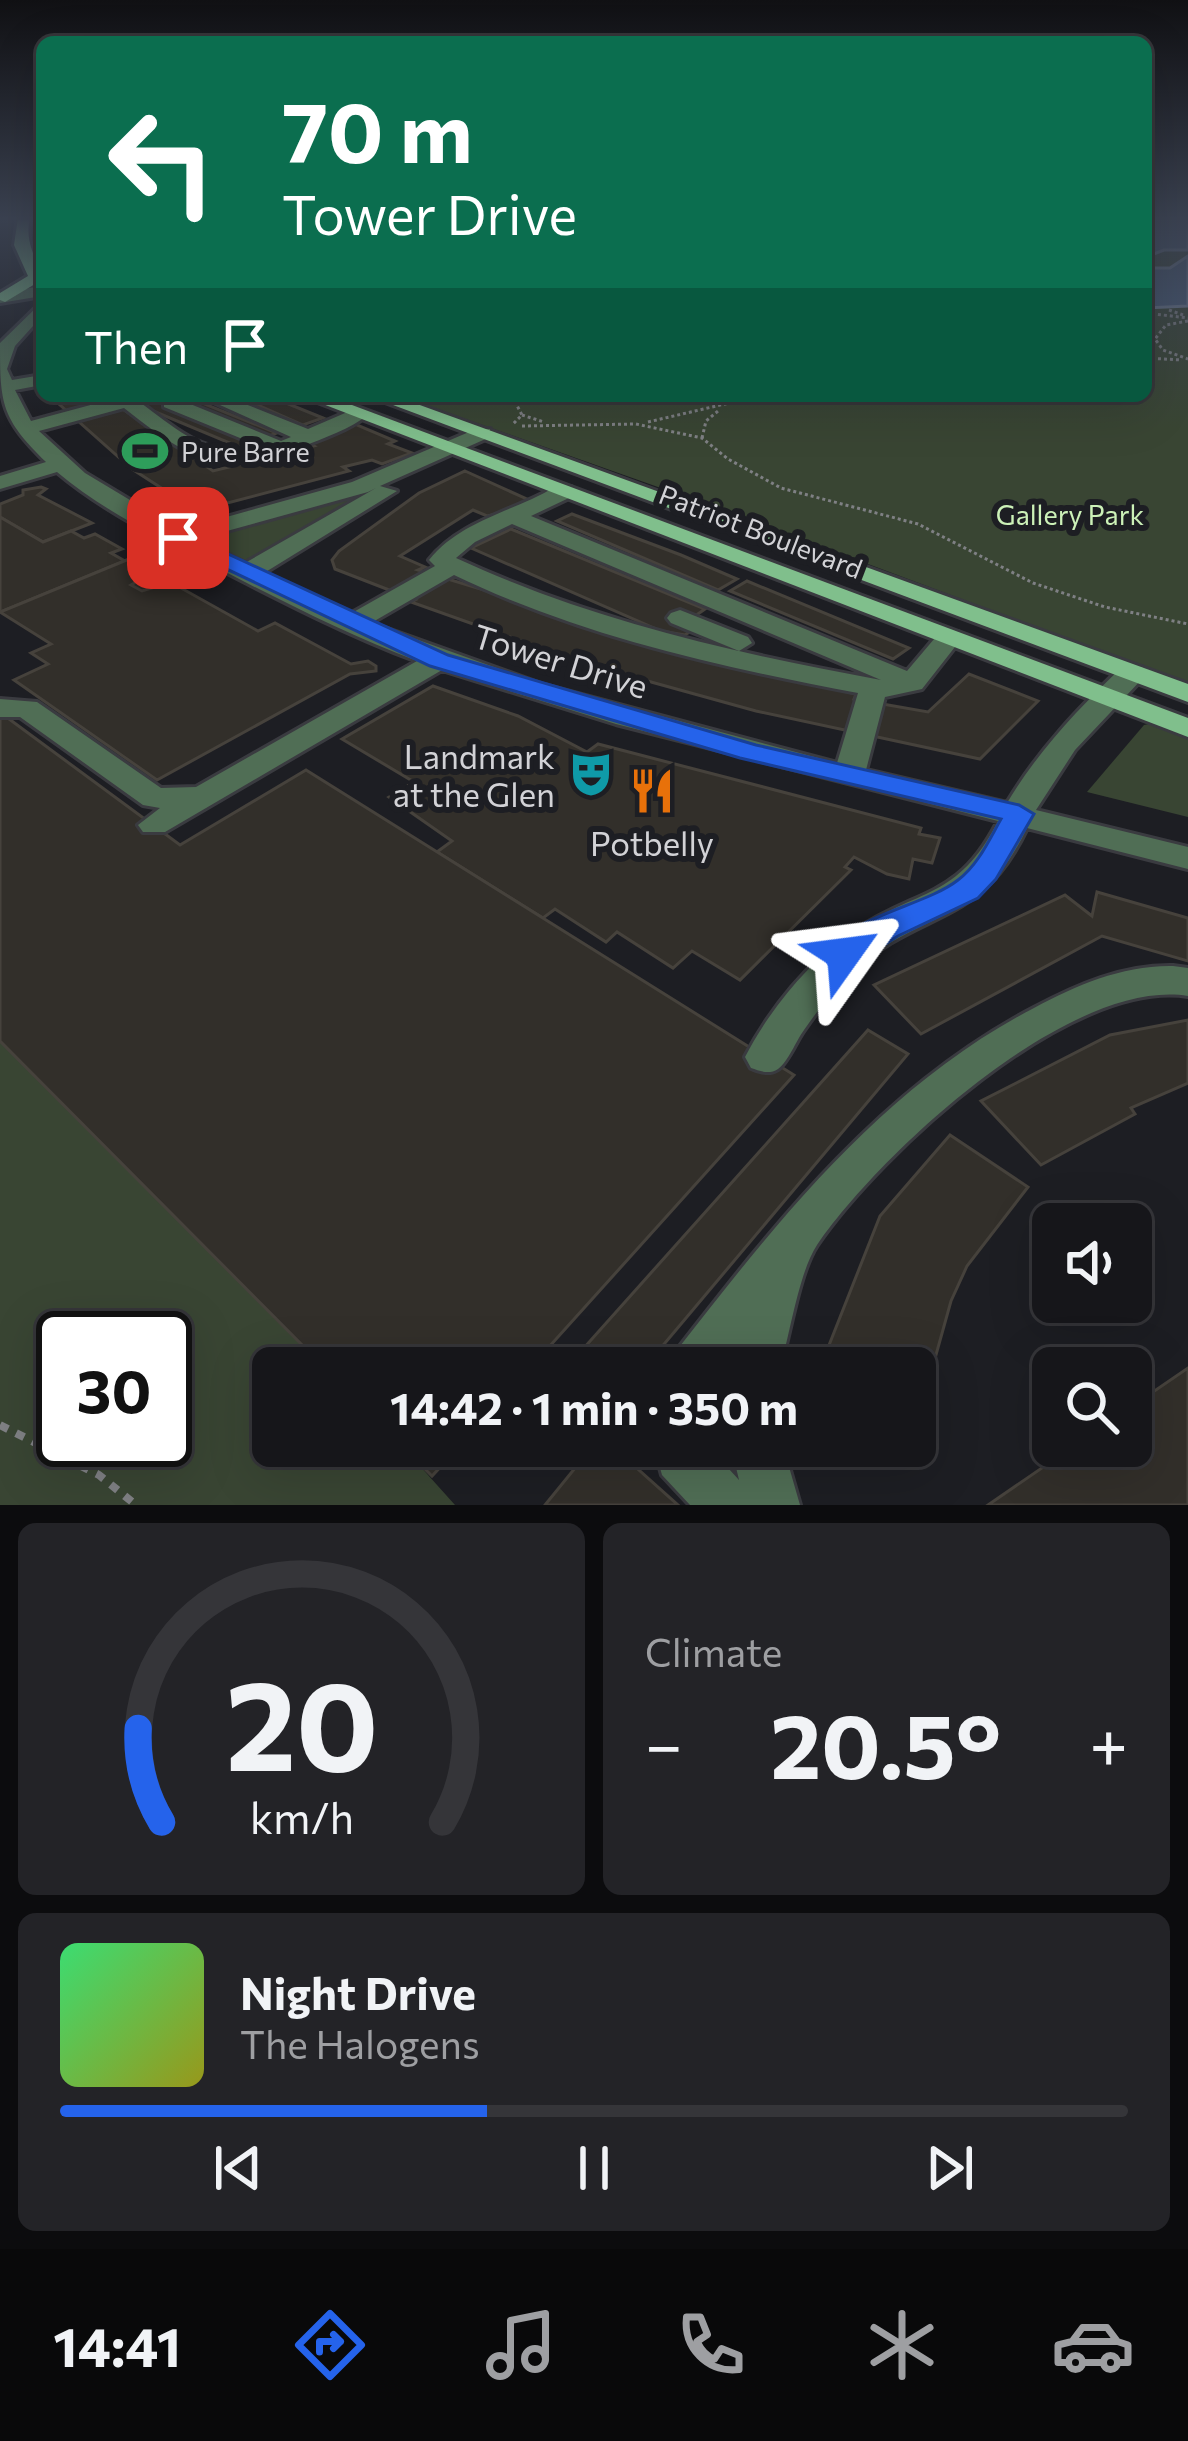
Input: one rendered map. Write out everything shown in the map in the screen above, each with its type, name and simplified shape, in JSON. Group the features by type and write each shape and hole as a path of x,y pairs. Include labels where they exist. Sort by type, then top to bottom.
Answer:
{"main road":[{"name":"Patriot Boulevard","path":"327,402 949,638 1119,685 1188,694"},
{"name":"Patriot Boulevard","path":"395,402 1119,685 1188,728"}],"street":[{"path":"36,314 7,345 1,378 36,380"},
{"name":"Tower Drive","path":"1,378 28,428 62,464 124,513 439,660 626,718 1188,857"},
{"path":"28,428 120,402"},
{"path":"139,402 206,455 228,460 279,447 359,414"},
{"path":"166,402 279,447"},
{"path":"166,402 248,436"},
{"path":"224,402 307,436"},
{"path":"178,538 341,492 492,437"},
{"path":"246,573 457,452"},
{"path":"0,483 62,464"},
{"path":"341,492 368,500"},
{"path":"563,492 483,535 452,546 441,560 658,639 890,690 912,683 949,638"},
{"path":"516,518 912,683"},
{"path":"353,623 452,566"},
{"path":"680,618 828,680"},
{"path":"0,708 27,708 154,798 208,794 262,780 439,660"},
{"path":"765,1057 808,990 844,954 886,928 967,890 985,872 1055,755 1119,685"},
{"path":"849,775 874,687"},
{"path":"154,825 208,794"},
{"path":"712,1347 884,1136 949,1077 1051,1015 1114,986 1174,979 1188,982"},
{"path":"760,1347 791,1246"},
{"path":"691,1467 726,1505"},
{"path":"763,1467 773,1505"}],"path":[{"path":"1168,310 1188,318"},
{"path":"1152,314 1188,318"},
{"path":"1163,350 1156,334 1188,318"},
{"path":"1152,355 1163,350 1188,359"},
{"path":"1152,357 1188,359"},
{"path":"515,402 522,415 549,424"},
{"path":"522,415 504,431 549,424 637,424 741,402"},
{"path":"702,438 706,421 723,408"},
{"path":"637,424 702,438 728,459 781,488 918,524 1000,568 1069,596 1188,624"},
{"path":"0,1425 99,1475 136,1505"}],"green space":[{"name":"Gallery Park","path":"1152,288 1188,288 1188,684 740,516 417,402 1152,402"},
{"path":"346,497 349,500 342,506 262,559 234,561 203,539 203,535"},
{"path":"1159,722 1188,733 1188,817 1087,792 1144,725"},
{"path":"0,1041 304,1347 252,1347 252,1467 421,1467 455,1505 0,1505"}],"water":[{"path":"1152,288 1188,288 1188,306 1152,308"}],"building":[{"path":"57,402 112,402 213,471 314,446 306,441 355,424 412,453 382,464 372,460 343,467 349,471 197,511 132,469"},
{"path":"143,402 200,402 277,433 239,447 146,408"},
{"path":"251,402 284,402 323,418 303,425"},
{"path":"465,471 529,500 487,516 473,510 400,556 425,567 418,570 715,660 856,694 854,699 928,712 969,674 1038,701 980,759 756,711 586,664 411,602 415,600 335,569 332,560 339,551 419,493"},
{"path":"46,489 38,495 92,523 43,542 0,517 0,504 23,495 23,490"},
{"path":"572,514 737,579 718,590 557,521"},
{"path":"0,517 43,542 71,531 84,538 95,534 122,549 111,553 125,561 0,612"},
{"path":"511,529 705,609 695,616 741,636 726,646 691,631 685,635 661,631 471,548"},
{"path":"129,559 258,631 275,623 351,664 368,661 376,671 350,674 157,780 14,680 48,664 31,653 51,644 0,612"},
{"path":"157,575 165,584 142,591 131,585"},
{"path":"747,581 909,648 893,659 730,591"},
{"path":"433,686 518,716 587,752 598,744 921,828 919,834 940,838 932,863 913,859 909,879 854,857 845,867 851,870 740,980 692,951 673,968 617,932 606,942 555,909 543,918 437,852 452,841 389,797 414,782 342,739"},
{"path":"5,716 180,845 306,770 794,1075 549,1347 304,1347 0,1041 0,718"},
{"path":"1097,892 1188,918 1188,961 1102,936 921,1034 874,985 1065,895 1092,916"},
{"path":"1188,1020 1188,1083 1131,1108 1135,1114 1041,1165 981,1101 1110,1035"},
{"path":"868,1030 908,1054 662,1347 585,1347"},
{"path":"950,1135 1028,1187 967,1266 936,1355 936,1347 828,1347 880,1216"},
{"path":"1188,1368 1188,1505 988,1505 1043,1467 1152,1467 1152,1393"},
{"path":"576,1467 635,1467 678,1505 545,1505"}],"place":[{"name":"Pure Barre","path":"145,451"},
{"name":"Landmark at the Glen","path":"591,774"},
{"name":"Potbelly","path":"652,791"}],"route":[{"path":"178,538 439,660 750,752 1019,814 985,872 967,890 886,928 844,954"}]}
